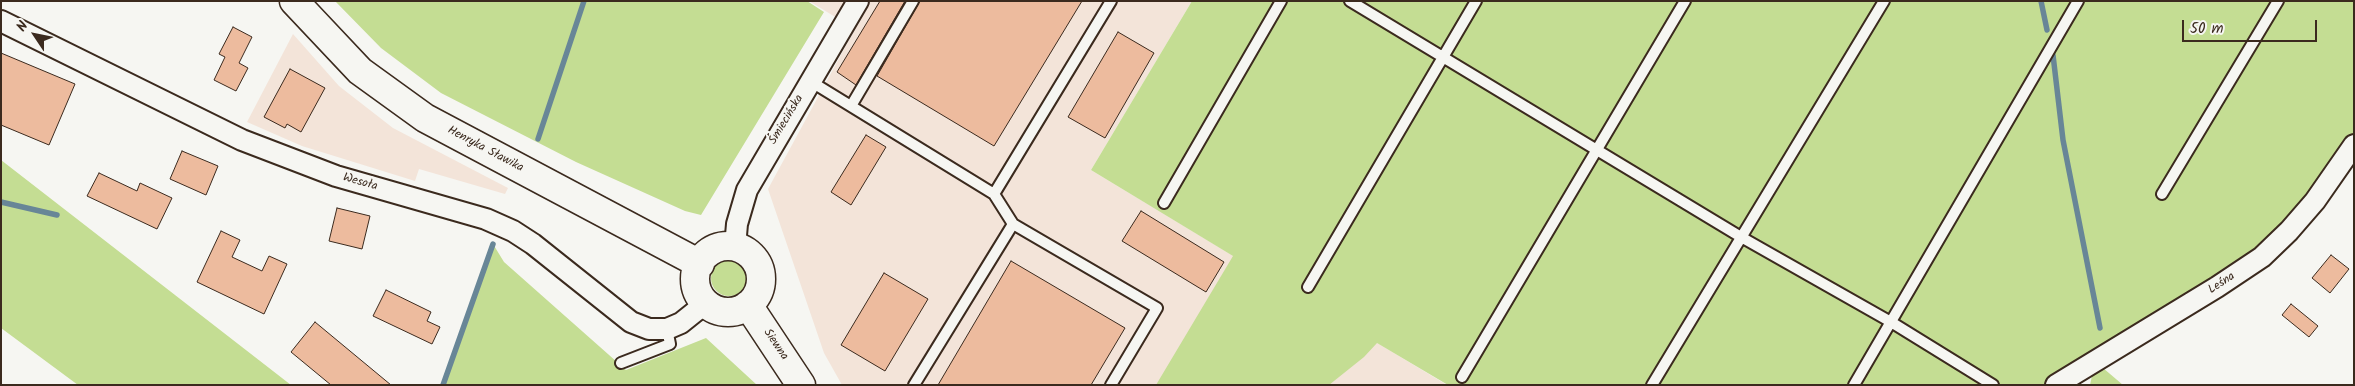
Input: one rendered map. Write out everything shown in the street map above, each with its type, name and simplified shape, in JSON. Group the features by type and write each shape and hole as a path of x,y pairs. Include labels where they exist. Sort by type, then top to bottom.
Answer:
{"main road":[{"name":"Henryka Sławika","path":"294,1 360,70 425,118 700,264"},
{"path":"728,246 735,247 752,255 760,270 761,280 759,290 748,305 732,312 714,308 706,303 701,297 696,284 697,271 700,264 714,250 728,246"},
{"name":"Siewna","path":"748,305 801,385"}],"street":[{"name":"Śmiecińska","path":"735,247 737,224 747,190 858,1"},
{"name":"Wesoła","path":"1,22 242,140 336,176 486,219 513,231 533,244 631,322 649,329 667,329"},
{"name":"Leśna","path":"2056,385 2217,287 2262,257 2316,201 2354,145"},
{"path":"667,329 682,323 706,303"}],"lane":[{"path":"851,106 913,1"},
{"path":"994,194 1111,1"},
{"path":"1164,203 1281,1"},
{"path":"1350,1 1741,237 1891,322 1993,385"},
{"path":"1308,287 1476,1"},
{"path":"1462,377 1685,1"},
{"path":"1652,385 1884,1"},
{"path":"1854,385 2078,1"},
{"path":"2162,194 2278,1"},
{"path":"810,81 994,194 1013,224 1156,308 1111,385"},
{"path":"914,385 1013,224"},
{"path":"621,362 670,344 667,329"}],"shaded area":[{"path":"809,1 1192,1 1091,170 1447,385 842,385 824,353 768,189 855,29"},
{"path":"293,34 339,86 393,128 508,188 505,194 419,169 415,181 302,146 247,122"}],"green space":[{"path":"335,1 807,1 824,12 701,215 685,211 576,162 441,93 381,48"},
{"path":"1192,1 2354,1 2354,145 2289,231 2096,362 2123,385 2090,385 2095,362 2056,385 1448,385 1377,343 1364,357 1329,385 1156,385 1233,256 1091,170"},
{"path":"1,160 291,385 78,385 1,328"},
{"path":"493,244 504,262 626,370 706,338 757,385 443,385"},
{"path":"729,260 736,261 742,265 746,271 746,285 742,291 736,295 729,296 722,295 716,291 712,285 711,278 712,271 716,265 722,261"}],"building":[{"path":"880,1 905,1 856,85 837,72"},
{"path":"920,1 1082,1 994,146 877,76"},
{"path":"233,27 252,37 239,63 248,68 236,91 214,80 225,57 219,54"},
{"path":"1118,32 1154,53 1105,138 1068,117"},
{"path":"1,53 75,84 49,145 1,125"},
{"path":"290,69 325,88 301,132 287,124 285,128 264,117"},
{"path":"866,135 886,147 851,205 831,192"},
{"path":"182,151 218,166 206,195 170,179"},
{"path":"99,173 137,191 140,183 172,198 157,229 87,196"},
{"path":"337,208 370,216 362,249 329,241"},
{"path":"1141,211 1224,262 1206,292 1122,241"},
{"path":"221,231 240,240 232,257 262,271 269,256 287,264 264,314 197,282"},
{"path":"2331,255 2349,269 2330,293 2312,278"},
{"path":"1011,261 1125,328 1091,385 938,385"},
{"path":"884,273 928,299 885,371 841,345"},
{"path":"386,290 431,312 427,321 440,327 432,344 373,316"},
{"path":"2291,304 2318,326 2309,337 2282,315"},
{"path":"315,322 391,385 331,385 291,352"}],"waterway":[{"path":"538,139 584,1"},
{"path":"2041,1 2047,30"},
{"path":"2053,55 2063,140 2100,328"},
{"path":"1,202 57,215"},
{"path":"443,385 493,244"}]}
